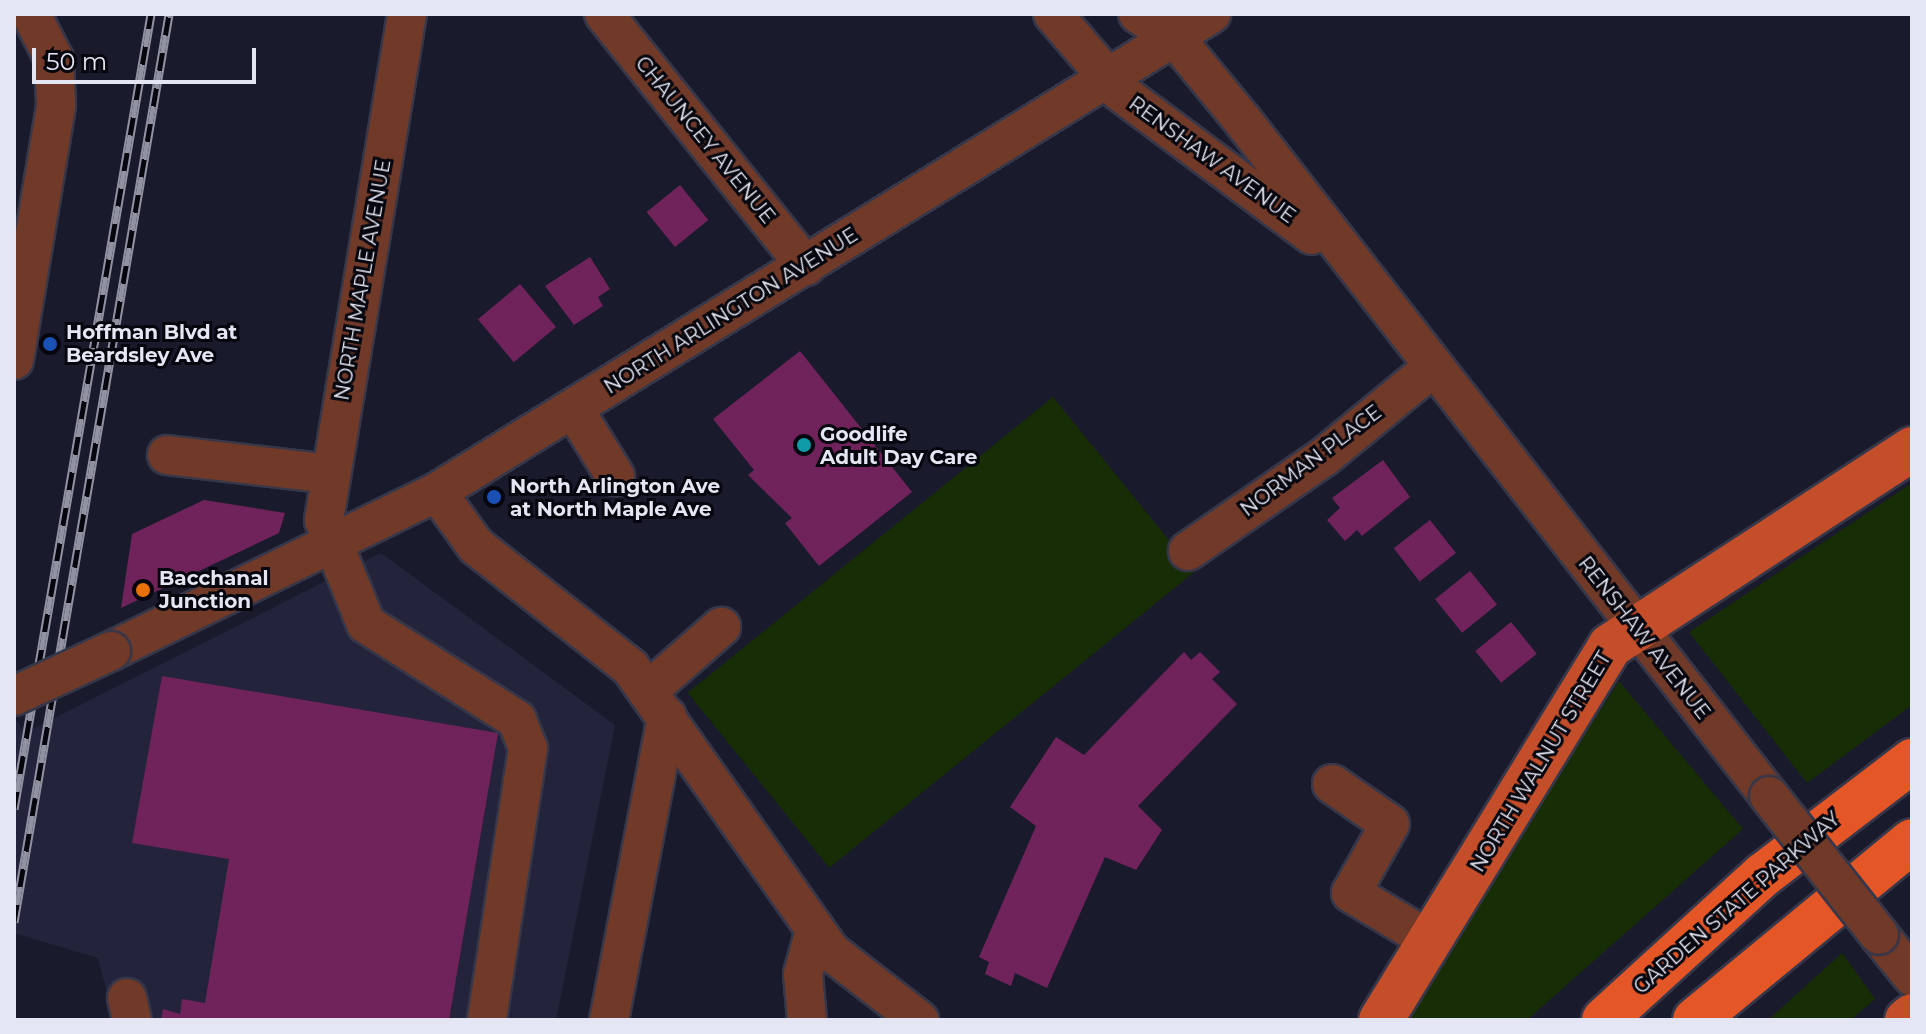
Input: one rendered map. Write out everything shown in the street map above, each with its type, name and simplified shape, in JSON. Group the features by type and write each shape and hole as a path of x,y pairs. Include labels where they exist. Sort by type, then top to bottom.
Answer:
{"highway":[{"name":"GARDEN STATE PARKWAY","path":"1604,1020 1763,875 1912,761"},
{"path":"1695,1020 1912,841"},
{"path":"1747,974 1912,879"}],"main road":[{"name":"NORTH WALNUT STREET","path":"1387,1009 1598,663 1634,625 1912,449"},
{"path":"1907,1020 1912,1016"}],"street":[{"path":"14,360 56,105 54,59 31,14"},
{"name":"NORTH MAPLE AVENUE","path":"407,14 324,520 331,545 366,624 517,720 528,748 487,1020"},
{"name":"CHAUNCEY AVENUE","path":"604,14 806,266"},
{"name":"RENSHAW AVENUE","path":"1053,14 1108,79 1316,238 1378,298"},
{"name":"RENSHAW AVENUE","path":"1138,14 1174,37 1243,121 1432,368 1912,976"},
{"name":"NORTH ARLINGTON AVENUE","path":"14,696 437,492 1211,14"},
{"path":"1210,158 1243,121"},
{"name":"NORMAN PLACE","path":"1188,551 1324,457 1432,368"},
{"path":"573,408 615,476"},
{"path":"167,455 330,474"},
{"path":"437,492 476,546 630,667 815,930 858,978 919,1020"},
{"path":"609,1020 658,703 721,627"},
{"path":"1332,784 1390,824 1351,893 1431,941"},
{"path":"807,1020 803,974 815,930"}],"shaded area":[{"path":"381,553 615,725 556,1020 114,1020 98,958 14,933 14,717 25,733"}],"green space":[{"path":"1053,397 1195,572 829,868 688,693"},
{"path":"1912,483 1912,705 1807,783 1689,632"},
{"path":"1619,681 1743,829 1527,1020 1402,1020"},
{"path":"1842,953 1875,999 1851,1020 1768,1020"}],"building":[{"path":"680,185 708,220 675,247 647,212"},
{"path":"590,257 610,289 598,297 603,306 574,325 545,286"},
{"path":"520,284 556,327 514,362 478,319"},
{"name":"Goodlife Adult Day Care","path":"800,351 912,492 819,566 785,523 792,518 748,475 754,470 713,419"},
{"path":"1383,460 1410,497 1362,536 1357,530 1345,541 1327,520 1340,508 1332,498"},
{"path":"204,500 285,513 279,533 121,608 132,534"},
{"path":"1430,520 1456,553 1420,581 1394,548"},
{"path":"1470,571 1497,604 1462,633 1435,599"},
{"path":"1511,622 1537,654 1501,683 1475,651"},
{"path":"1184,652 1191,660 1200,652 1220,672 1212,679 1237,704 1138,806 1162,830 1136,870 1105,857 1047,988 1015,973 1011,986 985,974 989,962 979,957 1036,826 1010,807 1056,737 1084,755"},
{"path":"162,676 498,733 449,1020 161,1020 163,1009 180,1014 182,999 205,1003 229,859 132,843"}],"railway":[{"path":"14,809 151,14"},
{"path":"14,922 169,14"}],"place":[{"name":"Hoffman Blvd at Beardsley Ave","path":"50,344"},
{"name":"Goodlife Adult Day Care","path":"804,445"},
{"name":"North Arlington Ave at North Maple Ave","path":"494,497"},
{"name":"Bacchanal Junction","path":"143,590"}]}
